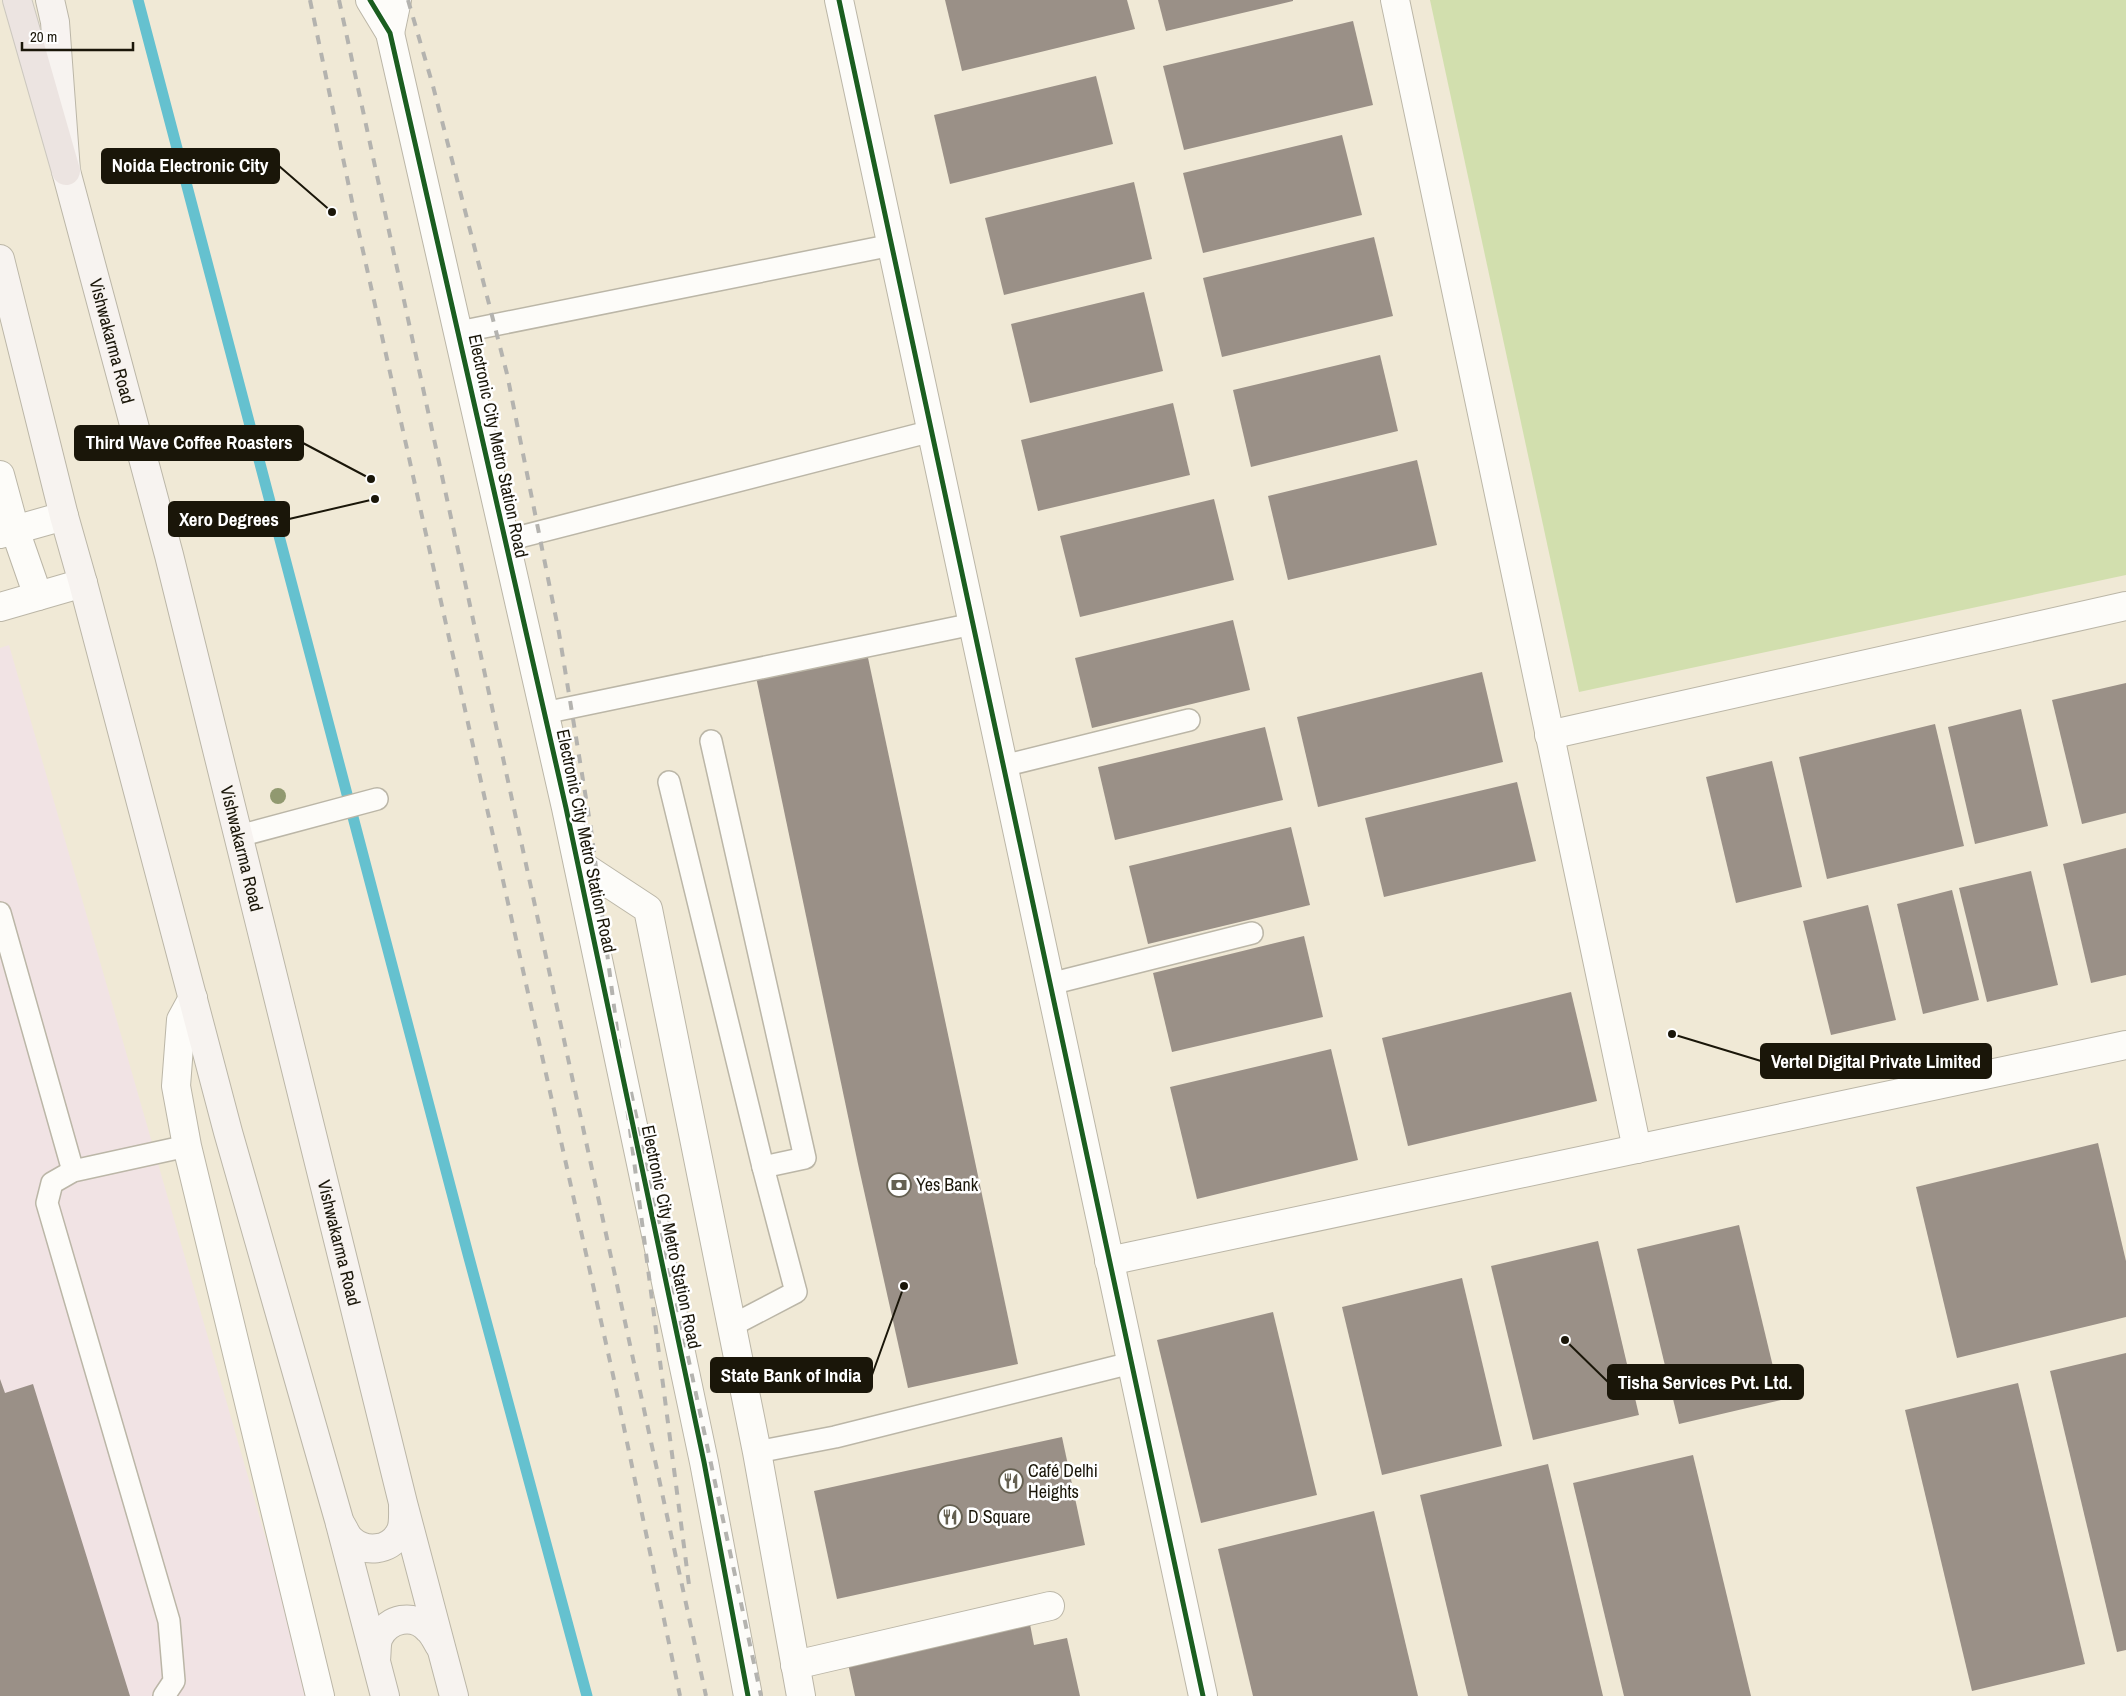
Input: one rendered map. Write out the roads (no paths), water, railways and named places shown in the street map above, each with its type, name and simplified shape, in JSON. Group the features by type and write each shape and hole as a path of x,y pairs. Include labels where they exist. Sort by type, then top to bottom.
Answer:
{"highway":[{"path":"17,0 66,170"}],"main road":[{"name":"Vishwakarma Road","path":"50,0 55,22 66,170 163,532 403,1503 454,1696"},
{"path":"0,259 64,516 231,1141 339,1520 386,1696"},
{"path":"339,1520 350,1539 361,1547 376,1549 391,1544 400,1533 403,1503"},
{"path":"376,1660 378,1638 387,1626 400,1620 413,1619 428,1628 440,1646"}],"street":[{"name":"Electronic City Metro Station Road","path":"370,0 390,33 578,863 704,1462 748,1696"},
{"path":"390,33 396,0"},
{"path":"839,0 1202,1696"},
{"path":"1395,0 1637,1149"},
{"path":"0,475 8,532 38,596"},
{"path":"8,532 64,516"},
{"path":"0,607 83,583"},
{"path":"1549,736 2126,606"},
{"path":"578,863 648,909 757,1452 800,1696"},
{"path":"193,998 181,1020 176,1086 187,1146 320,1696"},
{"path":"1109,1261 2126,1045"},
{"path":"795,1665 1050,1606"}],"lane":[{"path":"459,332 892,245"},
{"path":"504,541 932,432"},
{"path":"544,713 973,624"},
{"path":"1003,766 1189,720"},
{"path":"710,741 805,1158 763,1166"},
{"path":"669,782 763,1166 796,1292 731,1326"},
{"path":"239,836 377,799"},
{"path":"0,913 73,1171"},
{"path":"1050,984 1252,933"},
{"path":"164,1696 174,1680 169,1621 47,1203 52,1183 73,1171 187,1146"},
{"path":"757,1452 835,1437 1131,1363"}],"waterway":[{"path":"138,0 468,1254 587,1696"}],"railway":[{"path":"310,0 353,206 613,1375 680,1696"},
{"path":"339,0 706,1696"},
{"path":"408,0 433,86 507,374 559,633 591,829 689,1585"},
{"path":"631,1092 761,1696"}],"place":[{"name":"Noida Electronic City","path":"332,212"},
{"name":"Third Wave Coffee Roasters","path":"371,479"},
{"name":"Xero Degrees","path":"375,499"},
{"name":"Vertel Digital Private Limited","path":"1672,1034"},
{"name":"Yes Bank","path":"899,1185"},
{"name":"State Bank of India","path":"904,1286"},
{"name":"Tisha Services Pvt. Ltd.","path":"1565,1340"},
{"name":"Café Delhi Heights","path":"1011,1481"},
{"name":"D Square","path":"950,1517"}]}
